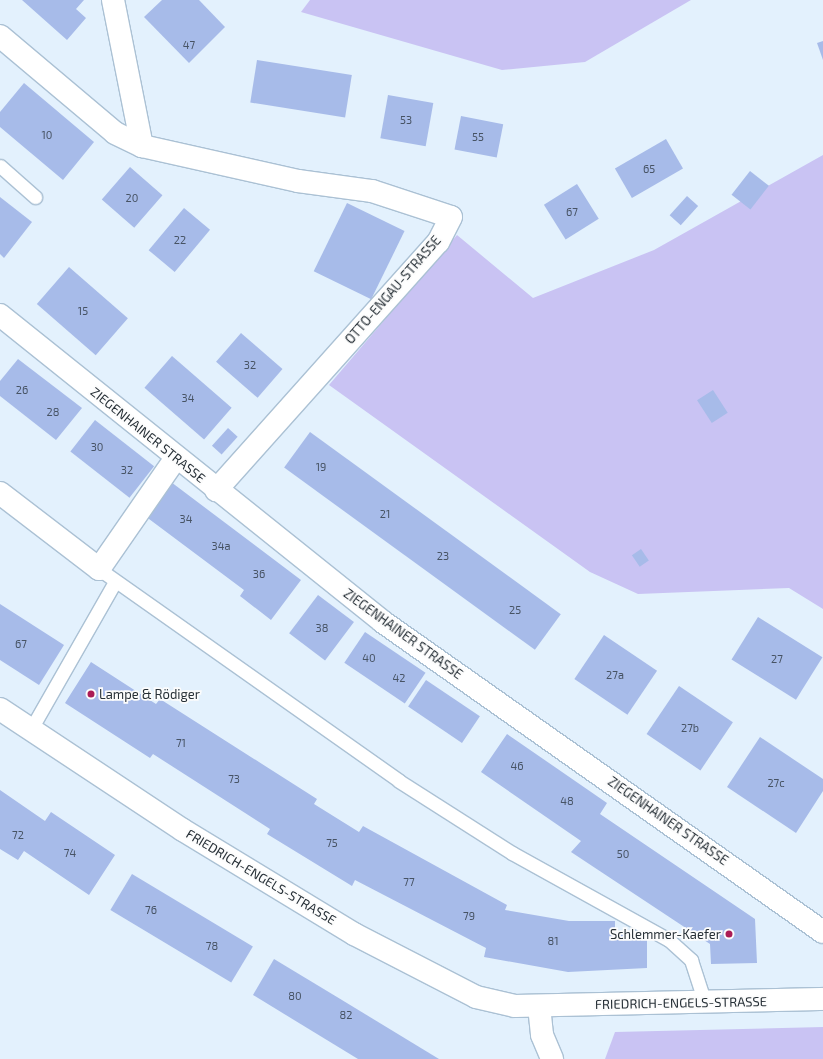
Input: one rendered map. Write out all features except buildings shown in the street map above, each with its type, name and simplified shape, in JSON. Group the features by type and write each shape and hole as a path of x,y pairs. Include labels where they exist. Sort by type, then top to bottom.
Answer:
{"street":[{"path":"113,0 142,146"},
{"name":"OTTO-ENGAU-STRASSE","path":"0,36 115,133 142,146 298,181 372,191 451,217 438,242 216,490"},
{"name":"ZIEGENHAINER STRASSE","path":"0,315 176,458 383,622 823,932"},
{"path":"0,493 107,575 176,458"},
{"name":"FRIEDRICH-ENGELS-STRASSE","path":"0,709 183,830 354,934 476,997 515,1006 705,1003 823,999"},
{"path":"539,1006 542,1035 552,1059"}],"lane":[{"path":"0,166 36,197"},
{"path":"31,729 107,575 399,781 512,853 669,940 691,960 705,1003"}],"shaded area":[{"path":"310,0 691,0 585,62 502,70 301,12"},
{"path":"823,155 823,609 789,588 638,594 590,572 329,385 457,235 533,298 654,250"},
{"path":"823,1027 823,1059 605,1059 615,1032"}],"place":[{"name":"Lampe & Rödiger","path":"91,694"},
{"name":"Schlemmer-Kaefer","path":"729,934"}]}
